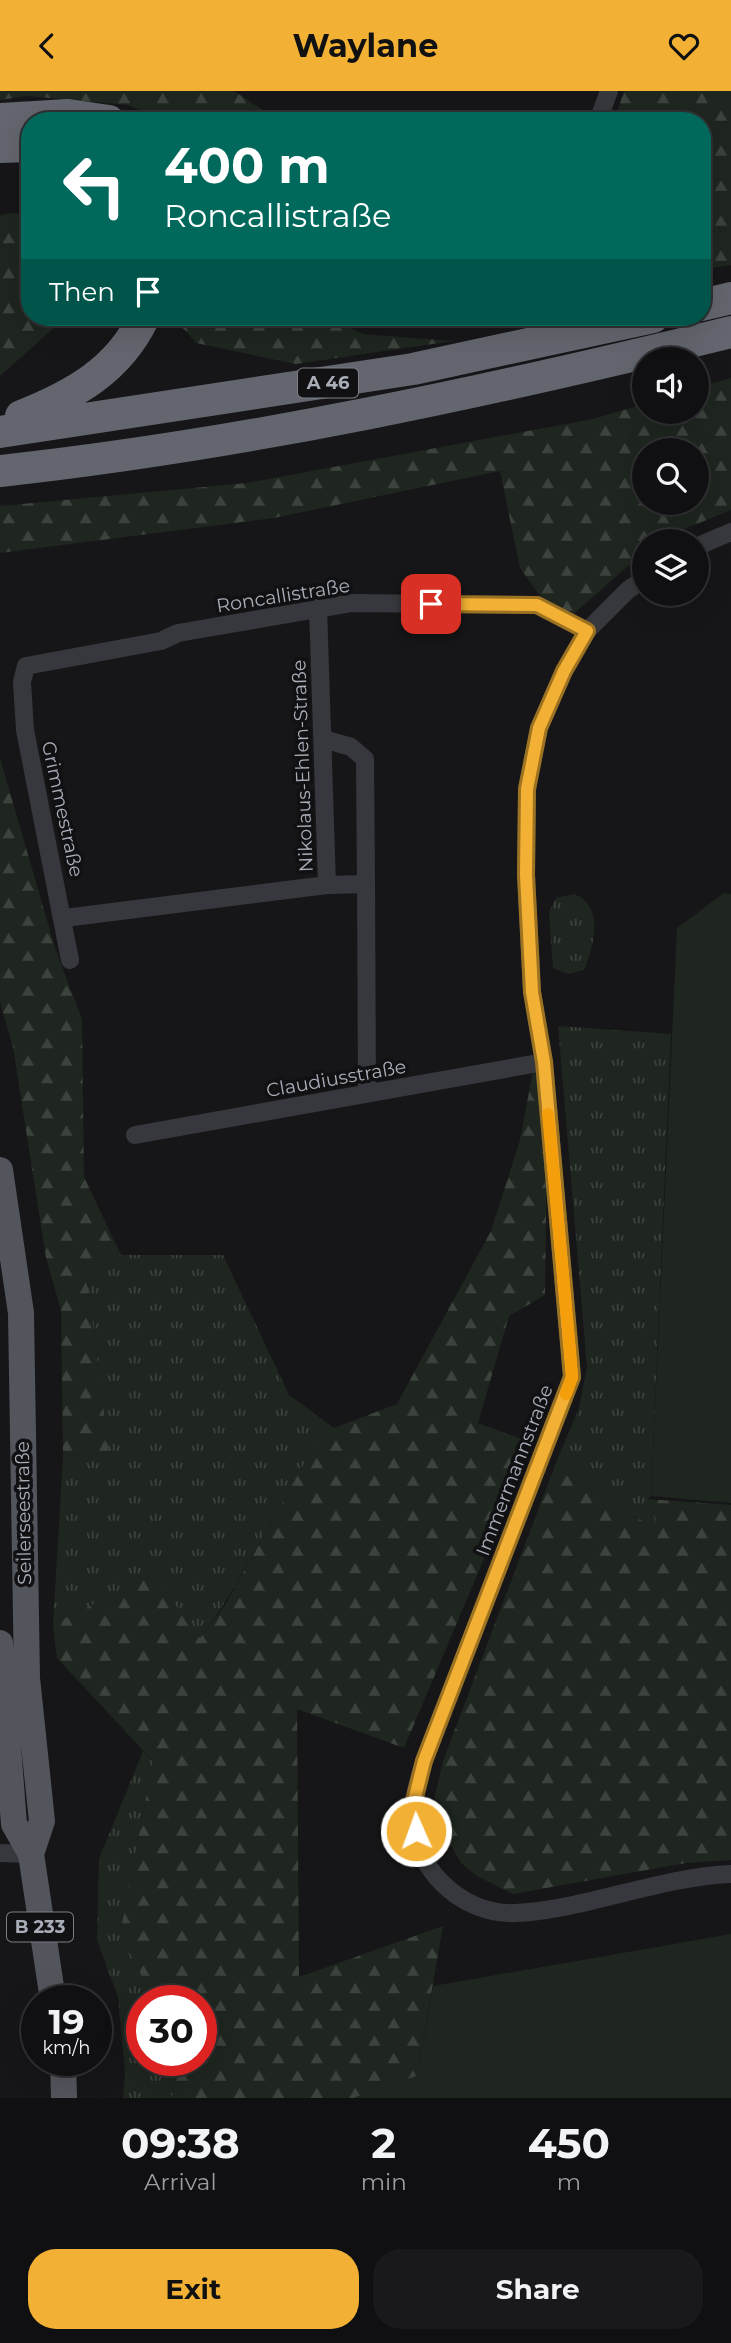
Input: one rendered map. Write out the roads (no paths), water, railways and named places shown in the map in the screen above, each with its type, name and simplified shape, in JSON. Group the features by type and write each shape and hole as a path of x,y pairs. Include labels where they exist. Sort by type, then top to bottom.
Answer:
{"highway":[{"path":"0,119 21,118"},
{"path":"0,147 21,146"},
{"path":"711,288 731,283"},
{"path":"711,303 731,298"},
{"path":"0,425 53,404 95,379 117,360 140,326"},
{"name":"A 46","path":"0,432 413,369 611,326"},
{"name":"A 46","path":"0,471 262,435 463,395 731,332"}],"main road":[{"name":"Seilerseestraße","path":"0,1170 7,1204 20,1313 27,1678 43,1821 31,1854"},
{"name":"Seilerseestraße","path":"0,1643 14,1824 31,1854 51,1985"},
{"path":"64,2076 64,2098"}],"street":[{"path":"601,112 609,91"},
{"path":"709,541 731,532"},
{"name":"Immermannstraße","path":"632,587 587,631 564,671 539,728 527,789 526,875 532,992 544,1062 572,1377 424,1761 412,1809 420,1853 435,1879 457,1896 486,1908 513,1913 544,1910 676,1881 731,1874"},
{"name":"Roncallistraße","path":"26,666 318,607 352,603 537,605 587,631"},
{"name":"Nikolaus-Ehlen-Straße","path":"318,607 327,885 366,884"},
{"name":"Grimmestraße","path":"26,666 22,682 25,730 65,918 70,960"},
{"path":"324,739 351,747 365,759 367,1094"},
{"path":"65,918 327,885"},
{"name":"Claudiusstraße","path":"135,1135 544,1062"},
{"path":"0,1853 31,1854"}]}
